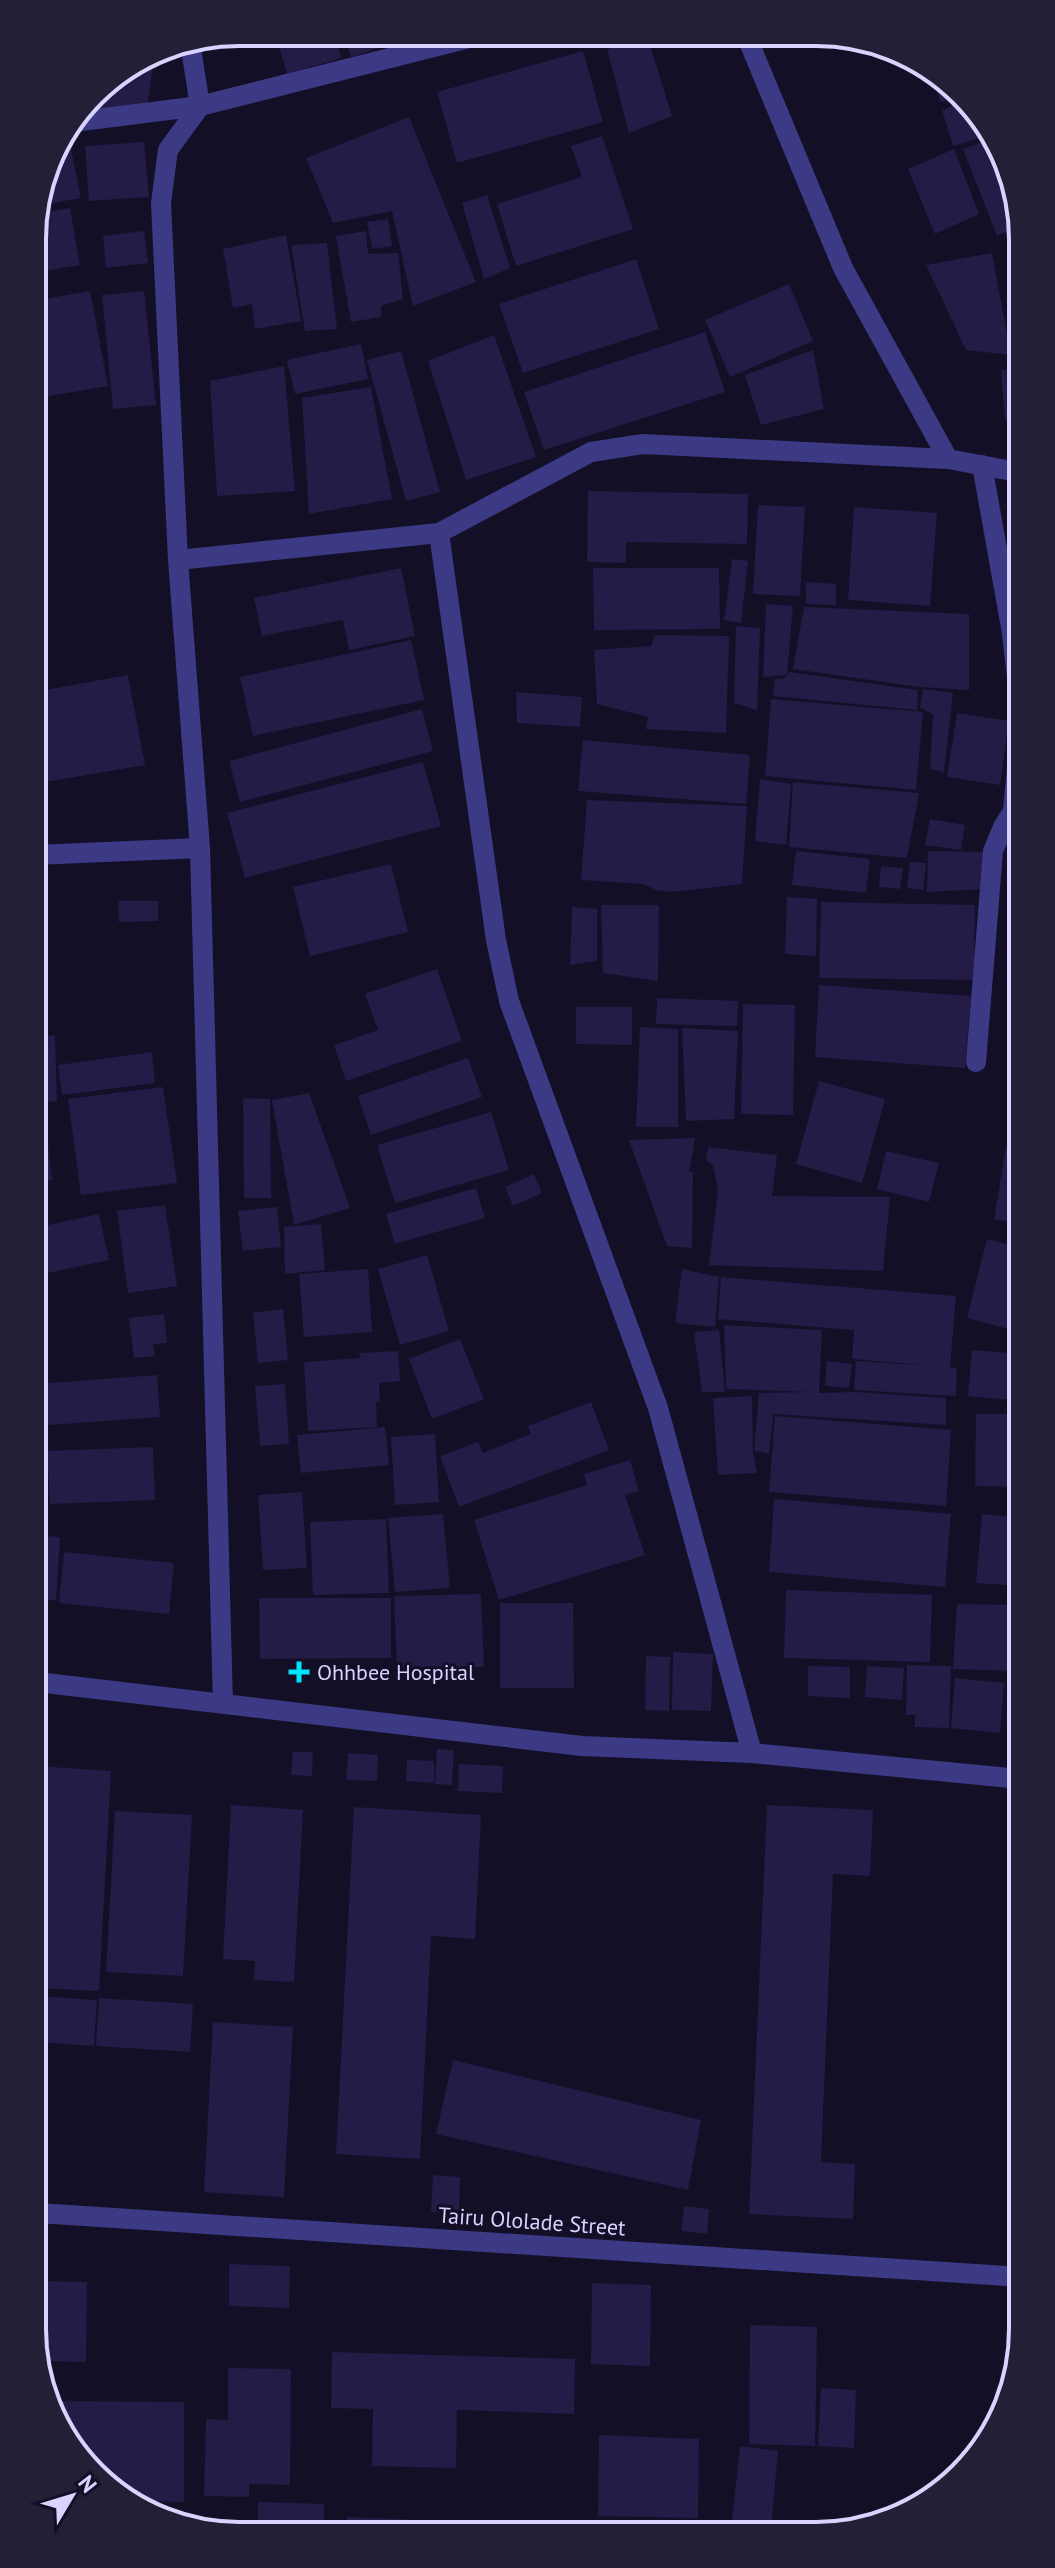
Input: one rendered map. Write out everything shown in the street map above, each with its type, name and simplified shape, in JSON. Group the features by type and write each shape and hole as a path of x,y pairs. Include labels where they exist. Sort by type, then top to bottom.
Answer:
{"street":[{"path":"87,120 200,106 438,46"},
{"path":"751,46 843,268 948,459"},
{"path":"192,52 200,106 168,150 161,203 178,560 200,848 223,1704"},
{"path":"178,560 439,533 591,452 643,444 948,459 1009,470"},
{"path":"982,465 1009,616"},
{"path":"439,533 496,940 509,1001 658,1408 752,1753"},
{"path":"976,1062 993,851 1009,820"},
{"path":"46,854 200,848"},
{"path":"46,1683 582,1746 752,1753 1009,1778"},
{"name":"Tairu Ololade Street","path":"46,2214 1009,2276"}],"building":[{"path":"279,46 338,46 341,58 287,74"},
{"path":"347,46 384,46 351,57"},
{"path":"650,46 672,116 629,133 607,49"},
{"path":"583,51 603,122 457,163 437,92"},
{"path":"153,66 147,108 97,109 132,78"},
{"path":"936,88 950,99 941,102"},
{"path":"955,105 980,138 953,146 942,110"},
{"path":"409,117 476,282 413,306 392,211 333,223 306,158"},
{"path":"602,136 633,229 516,266 497,204 582,177 571,146"},
{"path":"144,142 149,197 89,201 85,146"},
{"path":"983,142 1002,189 1008,231 997,236 963,149"},
{"path":"71,149 81,198 50,204 53,189 68,150"},
{"path":"954,149 979,214 935,234 908,169"},
{"path":"487,195 510,268 484,279 462,203"},
{"path":"70,208 80,265 46,271 48,212"},
{"path":"388,219 392,246 372,249 367,222"},
{"path":"144,231 148,263 106,268 103,236"},
{"path":"366,231 368,254 398,253 403,299 381,306 381,317 351,322 336,236"},
{"path":"286,235 301,321 255,329 252,304 233,308 223,249"},
{"path":"327,243 337,329 305,331 291,245"},
{"path":"992,253 1009,355 966,350 926,265"},
{"path":"636,259 659,329 523,373 499,304"},
{"path":"789,284 813,341 730,377 705,320"},
{"path":"90,291 108,386 46,397 46,299"},
{"path":"144,291 156,405 113,409 102,295"},
{"path":"705,332 725,392 544,450 524,392"},
{"path":"494,335 536,457 466,480 428,361"},
{"path":"361,344 368,379 295,394 287,360"},
{"path":"813,350 824,409 761,425 745,375"},
{"path":"401,351 440,492 406,501 367,360"},
{"path":"284,366 295,491 217,496 210,381"},
{"path":"1001,370 1009,370 1009,419 1005,419"},
{"path":"371,387 392,499 309,514 302,398"},
{"path":"588,491 748,494 747,544 626,542 626,563 587,562"},
{"path":"758,505 805,507 800,596 753,594"},
{"path":"854,507 937,513 930,606 848,600"},
{"path":"732,559 748,561 741,623 724,620"},
{"path":"401,568 415,636 349,650 343,620 262,636 254,598"},
{"path":"593,568 719,568 720,629 594,630"},
{"path":"806,582 836,584 836,605 806,604"},
{"path":"766,604 793,606 787,675 763,677"},
{"path":"804,607 969,614 969,690 919,687 793,669"},
{"path":"736,626 760,628 757,710 734,703"},
{"path":"655,635 729,636 726,733 646,729 648,717 597,704 594,650 651,646"},
{"path":"411,640 424,700 253,736 240,677"},
{"path":"790,672 918,690 917,710 773,696 775,679 785,678"},
{"path":"128,675 145,765 46,782 46,690"},
{"path":"923,689 953,693 944,772 930,769 933,714 920,708"},
{"path":"516,692 582,697 580,727 517,723"},
{"path":"771,699 923,712 916,790 765,776"},
{"path":"422,709 433,751 240,802 229,761"},
{"path":"957,713 1009,721 1000,785 947,777"},
{"path":"583,740 750,755 746,804 578,791"},
{"path":"423,762 441,826 245,878 227,813"},
{"path":"760,779 791,784 786,845 755,841"},
{"path":"793,782 919,793 907,858 789,847"},
{"path":"587,800 747,806 742,884 671,892 643,884 581,880"},
{"path":"930,819 965,825 961,850 925,845"},
{"path":"796,851 870,859 866,893 792,885"},
{"path":"928,851 986,852 984,889 927,892"},
{"path":"910,862 926,863 923,890 907,888"},
{"path":"391,864 408,932 310,956 293,887"},
{"path":"881,866 903,868 900,889 879,887"},
{"path":"787,897 817,899 816,956 785,954"},
{"path":"118,901 158,901 158,921 119,922"},
{"path":"821,902 975,905 974,980 819,978"},
{"path":"601,905 659,905 658,981 603,973"},
{"path":"572,907 597,909 597,961 570,965"},
{"path":"437,969 462,1041 346,1081 334,1045 378,1030 365,994"},
{"path":"819,985 971,996 965,1068 815,1057"},
{"path":"657,998 738,1001 737,1026 656,1024"},
{"path":"743,1004 795,1005 793,1115 741,1114"},
{"path":"576,1007 632,1007 632,1045 576,1044"},
{"path":"640,1027 678,1029 678,1127 636,1127"},
{"path":"682,1028 738,1031 734,1119 686,1121"},
{"path":"55,1035 57,1101 46,1102 46,1036"},
{"path":"152,1052 155,1083 62,1095 58,1065"},
{"path":"468,1058 482,1097 371,1135 358,1096"},
{"path":"819,1081 885,1099 862,1183 796,1164"},
{"path":"163,1087 177,1183 81,1195 68,1099"},
{"path":"309,1093 350,1208 294,1225 272,1100"},
{"path":"243,1098 270,1099 271,1198 244,1198"},
{"path":"491,1112 509,1170 395,1203 377,1145"},
{"path":"46,1126 52,1180 46,1181"},
{"path":"695,1138 689,1172 693,1172 692,1248 667,1246 629,1140"},
{"path":"708,1147 777,1155 772,1196 890,1197 883,1271 709,1265 718,1189 713,1166 706,1160"},
{"path":"1006,1147 1009,1147 1009,1222 994,1219"},
{"path":"886,1151 939,1163 929,1202 877,1189"},
{"path":"534,1174 542,1193 513,1206 505,1187"},
{"path":"476,1188 485,1218 395,1244 386,1214"},
{"path":"165,1205 177,1286 128,1293 117,1211"},
{"path":"277,1207 281,1247 243,1251 238,1211"},
{"path":"99,1214 109,1260 48,1273 46,1225"},
{"path":"321,1224 325,1270 285,1274 284,1227"},
{"path":"987,1239 1009,1244 1009,1329 967,1318"},
{"path":"427,1255 449,1331 400,1345 378,1269"},
{"path":"368,1269 372,1332 304,1337 299,1274"},
{"path":"682,1269 719,1277 715,1327 675,1323"},
{"path":"721,1277 956,1296 950,1368 957,1368 956,1396 854,1390 856,1361 935,1366 852,1359 854,1330 718,1319"},
{"path":"283,1309 288,1360 258,1363 253,1313"},
{"path":"164,1314 167,1343 153,1344 155,1356 134,1358 129,1318"},
{"path":"724,1325 822,1330 819,1393 856,1392 946,1398 946,1425 773,1414 769,1454 754,1450 759,1393 810,1392 726,1389"},
{"path":"719,1330 725,1392 702,1392 694,1332"},
{"path":"460,1339 484,1399 432,1419 409,1359"},
{"path":"972,1350 1009,1353 1009,1400 968,1396"},
{"path":"398,1351 400,1381 379,1383 377,1427 308,1431 304,1362 360,1358 359,1353"},
{"path":"827,1361 852,1364 849,1388 825,1386"},
{"path":"157,1375 160,1417 46,1425 46,1383"},
{"path":"285,1384 289,1444 260,1446 255,1386"},
{"path":"752,1396 753,1453 757,1473 718,1475 713,1398"},
{"path":"591,1402 609,1450 459,1507 440,1456 478,1442 483,1453 531,1434 528,1426"},
{"path":"976,1414 1009,1414 1009,1487 975,1486"},
{"path":"775,1416 951,1430 946,1506 769,1492"},
{"path":"385,1427 389,1465 301,1473 297,1435"},
{"path":"435,1434 439,1502 395,1505 391,1437"},
{"path":"153,1447 155,1500 50,1504 47,1451"},
{"path":"630,1460 639,1491 625,1495 645,1555 499,1600 474,1520 587,1485 584,1474"},
{"path":"302,1492 307,1568 263,1570 258,1495"},
{"path":"774,1499 951,1514 945,1587 769,1572"},
{"path":"443,1514 450,1588 395,1592 388,1518"},
{"path":"982,1514 1009,1517 1009,1585 976,1583"},
{"path":"386,1519 389,1593 313,1595 310,1522"},
{"path":"46,1536 60,1537 56,1600 46,1599"},
{"path":"64,1552 174,1563 169,1614 59,1603"},
{"path":"786,1590 932,1595 930,1662 784,1658"},
{"path":"481,1594 484,1667 397,1669 394,1596"},
{"path":"259,1598 391,1598 391,1658 260,1659"},
{"path":"500,1603 573,1603 574,1688 500,1688"},
{"path":"957,1604 1009,1605 1009,1671 953,1669"},
{"path":"673,1652 713,1654 711,1711 672,1710"},
{"path":"646,1656 670,1657 669,1711 645,1710"},
{"path":"907,1665 951,1666 949,1728 915,1727 915,1715 906,1715"},
{"path":"808,1666 850,1667 850,1698 808,1696"},
{"path":"867,1666 904,1668 902,1700 865,1697"},
{"path":"955,1678 1004,1683 1000,1733 951,1728"},
{"path":"437,1749 454,1750 452,1785 435,1784"},
{"path":"293,1752 313,1752 312,1776 291,1775"},
{"path":"348,1753 378,1755 377,1781 346,1780"},
{"path":"407,1760 434,1761 434,1783 406,1781"},
{"path":"459,1764 503,1766 502,1793 458,1791"},
{"path":"46,1767 111,1771 99,1991 46,1988"},
{"path":"231,1805 303,1810 294,1982 254,1980 255,1961 223,1959"},
{"path":"767,1805 873,1810 870,1876 833,1874 821,2162 855,2164 853,2219 749,2214"},
{"path":"354,1807 481,1815 475,1939 431,1936 420,2159 336,2154"},
{"path":"115,1811 192,1815 183,1976 106,1972"},
{"path":"46,1997 97,2000 94,2046 46,2043"},
{"path":"99,1998 193,2004 190,2052 96,2046"},
{"path":"213,2022 293,2027 284,2197 204,2192"},
{"path":"453,2060 701,2120 688,2190 436,2134"},
{"path":"433,2175 460,2177 459,2213 431,2212"},
{"path":"684,2206 709,2209 707,2234 681,2231"},
{"path":"229,2264 290,2266 289,2308 229,2306"},
{"path":"46,2281 87,2282 86,2362 49,2361"},
{"path":"592,2283 651,2285 650,2366 591,2364"},
{"path":"750,2325 817,2327 815,2446 749,2444"},
{"path":"332,2352 575,2359 574,2414 457,2410 456,2468 372,2466 373,2409 331,2408"},
{"path":"228,2368 291,2369 290,2485 249,2484 249,2497 204,2496 206,2419 228,2420"},
{"path":"821,2388 856,2390 854,2448 818,2446"},
{"path":"60,2401 184,2402 184,2502 152,2501 121,2482 112,2474 112,2456 94,2456 72,2426"},
{"path":"599,2435 699,2439 698,2518 598,2516"},
{"path":"740,2446 778,2451 772,2522 732,2522"},
{"path":"258,2502 324,2504 324,2522 258,2522"},
{"path":"347,2517 445,2521 445,2522 347,2522"}],"place":[{"name":"Ohhbee Hospital","path":"299,1672"}]}
